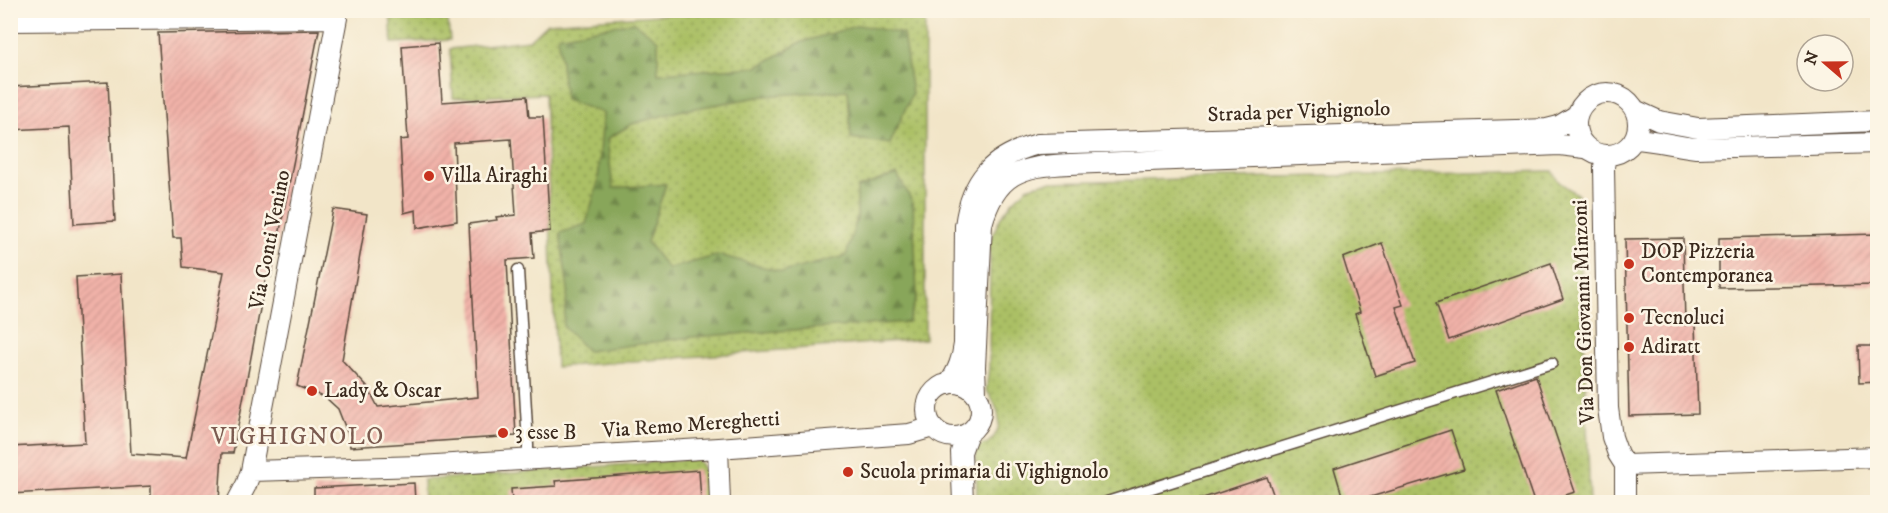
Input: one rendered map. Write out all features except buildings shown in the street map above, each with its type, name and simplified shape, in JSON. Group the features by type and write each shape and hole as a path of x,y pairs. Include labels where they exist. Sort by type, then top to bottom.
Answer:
{"street":[{"name":"Via Conti Venino","path":"10,21 337,18 251,471 237,502"},
{"path":"1610,93 1619,95 1635,110 1638,123 1635,139 1631,145 1618,154 1595,154 1585,148 1579,139 1576,130 1577,115 1586,100 1600,94 1610,93"},
{"path":"1635,110 1659,121 1698,128 1878,121"},
{"name":"Strada per Vighignolo","path":"949,384 962,360 967,208 974,188 992,166 1020,149 1038,144 1547,129 1559,126 1577,115"},
{"path":"1635,139 1696,148 1878,143"},
{"name":"Strada per Vighignolo","path":"976,393 975,367 982,224 986,210 998,189 1027,168 1041,165 1560,146 1585,148"},
{"name":"Via Don Giovanni Minzoni","path":"1606,155 1604,167 1608,408 1612,437 1625,465 1625,502"},
{"path":"964,384 979,398 982,409 980,419 975,429 960,441 945,436 926,425 928,401 943,385 964,384"},
{"name":"Via Remo Mereghetti","path":"251,471 420,465 718,448 909,434 926,425"},
{"path":"960,441 963,502"},
{"path":"718,448 720,502"},
{"path":"1625,465 1878,456"}],"lane":[{"path":"518,270 528,458"},
{"path":"1107,502 1552,363"}],"green space":[{"path":"726,10 925,11 925,339 556,367 545,94 453,98 450,49 529,40 547,23"},
{"path":"390,11 447,11 450,40 392,43"},
{"path":"634,22 658,40 658,73 757,67 799,43 859,25 903,34 912,94 890,144 851,138 848,90 764,96 679,111 632,124 607,139 613,188 666,184 647,242 668,269 719,255 782,272 846,256 857,218 857,188 897,174 913,203 917,296 908,322 691,337 587,351 563,326 568,289 560,233 586,224 598,182 603,113 565,100 558,36"},
{"path":"1552,171 1559,182 1578,195 1590,502 977,502 976,448 989,442 998,430 999,423 997,409 986,390 989,367 990,240 1001,217 1027,188 1045,182"},
{"path":"697,459 707,473 708,502 424,502 423,480"}],"place":[{"name":"Villa Airaghi","path":"429,176"},
{"name":"DOP Pizzeria Contemporanea","path":"1629,264"},
{"name":"Tecnoluci","path":"1629,318"},
{"name":"Adiratt","path":"1629,347"},
{"name":"Lady & Oscar","path":"312,391"},
{"name":"3 esse B","path":"503,433"},
{"name":"Scuola primaria di Vighignolo","path":"848,472"}],"district":[{"name":"VIGHIGNOLO","path":"298,437"}]}
